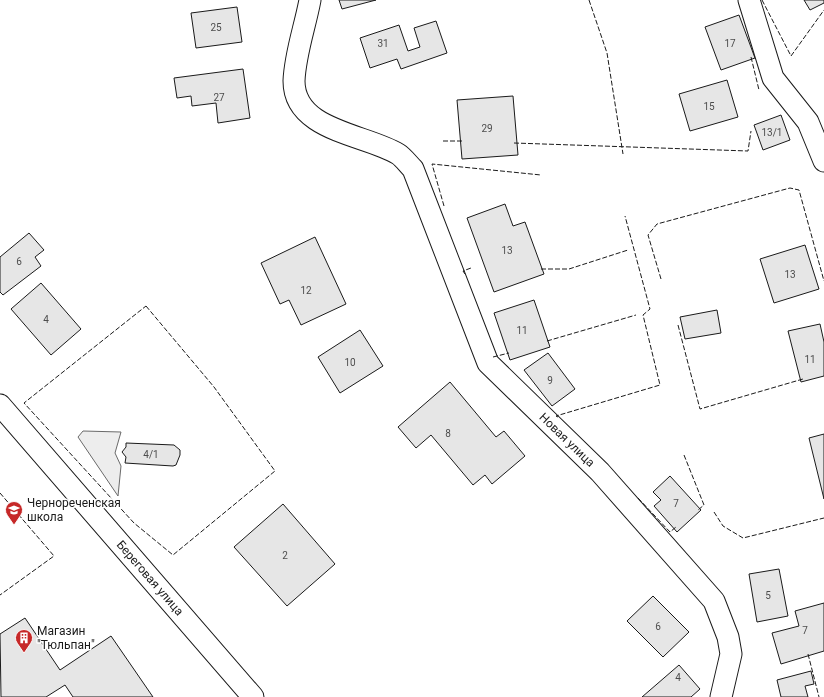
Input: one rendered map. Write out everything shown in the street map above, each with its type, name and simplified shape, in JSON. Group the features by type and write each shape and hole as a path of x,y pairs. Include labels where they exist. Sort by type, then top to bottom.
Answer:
{"street":[{"name":"Новая улица","path":"310,0 295,62 294,83 303,108 313,119 327,126 398,154 413,169 488,364 600,472 714,601 728,637 731,654 721,697"},
{"path":"749,0 773,78 808,122 824,161"},
{"name":"Береговая улица","path":"0,405 253,697"}],"shaded area":[{"path":"83,431 121,432 115,453 121,466 118,496 78,437"}],"building":[{"path":"339,0 376,0 342,9"},
{"path":"804,0 824,0 824,3 810,10"},
{"path":"237,7 242,42 196,48 191,13"},
{"path":"739,15 755,58 721,70 705,27"},
{"path":"436,21 447,53 401,69 397,59 370,68 360,38 399,25 408,51 420,47 414,28"},
{"path":"243,69 250,118 218,123 216,103 192,106 191,96 177,98 174,78"},
{"path":"727,80 738,117 690,131 679,94"},
{"path":"513,96 518,155 462,159 457,100"},
{"path":"781,115 790,140 763,150 754,125"},
{"path":"505,204 513,226 525,222 544,274 494,292 467,218"},
{"path":"29,233 44,250 35,257 41,266 3,295 0,292 0,257"},
{"path":"315,237 346,304 301,325 289,300 280,304 261,263"},
{"path":"805,245 819,289 774,303 760,259"},
{"path":"41,283 81,329 51,355 11,309"},
{"path":"534,300 550,347 510,360 494,313"},
{"path":"717,310 721,333 685,339 680,317"},
{"path":"820,324 824,342 824,376 801,382 788,331"},
{"path":"360,330 383,366 340,393 318,357"},
{"path":"548,353 575,389 552,406 524,370"},
{"path":"450,382 496,437 504,431 525,456 492,484 485,475 473,485 431,435 416,448 398,427"},
{"path":"824,434 824,499 809,438"},
{"path":"126,443 174,445 180,450 180,455 176,465 173,466 125,463 126,457 122,452 126,447"},
{"path":"670,476 701,510 677,532 654,506 661,500 653,492"},
{"path":"283,504 335,564 287,606 234,547"},
{"path":"779,569 788,616 757,622 749,574"},
{"path":"653,596 689,632 663,657 627,621"},
{"path":"824,603 824,651 781,664 772,633 799,626 795,611"},
{"name":"Магазин \"Тюльпан\"","path":"25,618 60,670 111,636 153,697 73,697 65,685 46,697 1,697 0,634"},
{"path":"679,665 700,689 691,697 642,697"},
{"path":"811,671 814,684 805,686 808,697 781,697 777,680"}],"fence":[{"path":"589,0 607,53 623,154"},
{"path":"762,0 791,56 824,10"},
{"path":"751,57 759,90"},
{"path":"514,143 748,151 751,131"},
{"path":"443,141 462,141"},
{"path":"444,206 432,164 541,175"},
{"path":"661,279 648,235 657,224 790,188 799,190 824,281"},
{"path":"558,417 556,416 660,385 643,315 650,309 625,216"},
{"path":"541,269 569,269 628,250"},
{"path":"465,274 463,271 471,268"},
{"path":"146,306 214,387 275,471 173,555 134,523 24,403 146,306"},
{"path":"547,341 636,315"},
{"path":"678,325 700,409 803,379"},
{"path":"493,357 509,353"},
{"path":"684,455 704,505 698,510"},
{"path":"0,493 54,556 0,595"},
{"path":"638,498 670,532 676,527"},
{"path":"714,512 723,526 743,538 824,518"},
{"path":"808,654 819,697"}],"place":[{"name":"Чернореченская школа","path":"14,525"},
{"name":"Магазин \"Тюльпан\"","path":"24,653"}]}
